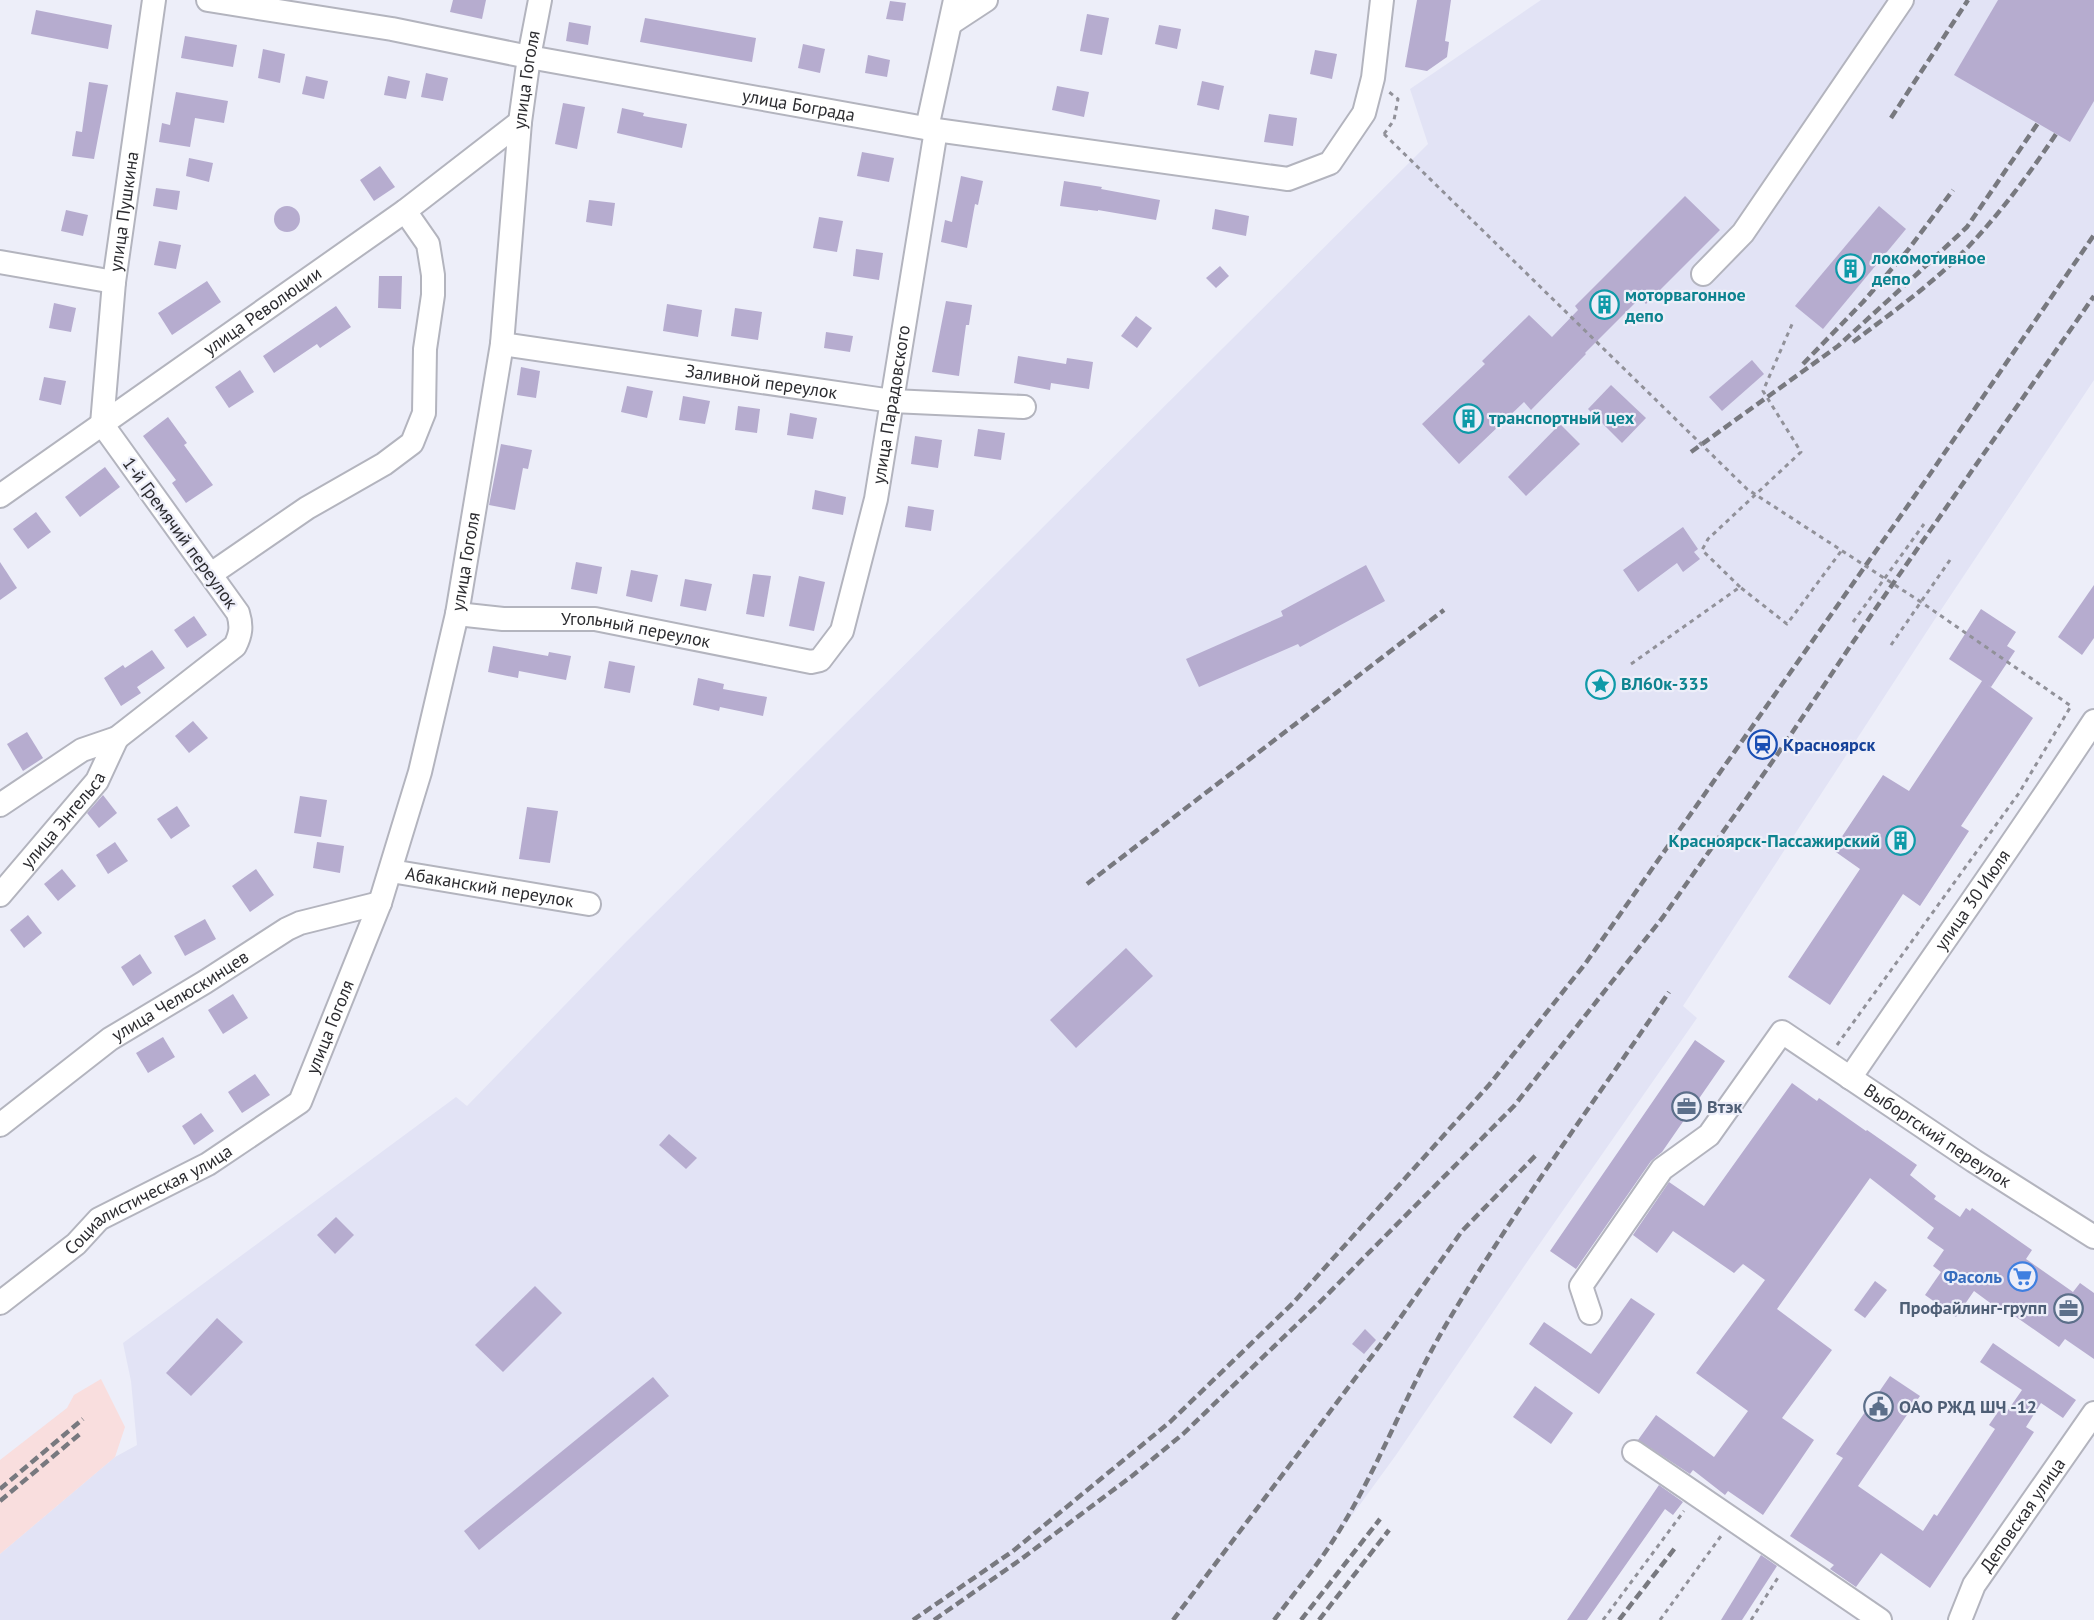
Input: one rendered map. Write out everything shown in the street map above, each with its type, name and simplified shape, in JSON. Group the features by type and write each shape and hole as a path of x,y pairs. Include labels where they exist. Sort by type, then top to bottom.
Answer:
{"street":[{"name":"улица Пушкина","path":"102,424 114,282 154,0"},
{"name":"улица Бограда","path":"208,0 392,29 529,57 931,129 1288,178 1330,163 1364,113 1373,78 1382,0"},
{"name":"улица Гоголя","path":"300,1102 391,871 420,772 458,614 502,344 520,122 540,0"},
{"name":"улица Парадовского","path":"811,662 820,660 842,631 876,499 931,129 955,0"},
{"path":"951,23 986,0"},
{"path":"1703,274 1743,233 1902,0"},
{"name":"улица Революции","path":"0,496 405,211 520,122"},
{"path":"211,574 307,508 384,464 412,443 424,413 425,349 434,275 428,244 405,211"},
{"path":"0,262 114,282"},
{"name":"Заливной переулок","path":"502,344 892,401 1024,407"},
{"name":"1-й Гремячий переулок","path":"102,424 238,613 242,624 240,637 235,646"},
{"name":"Угольный переулок","path":"458,614 503,619 595,619 811,662"},
{"name":"улица Энгельса","path":"0,805 82,750 117,738 235,646"},
{"name":"улица 30 Июля","path":"1850,1078 2094,721"},
{"name":"улица Энгельса","path":"0,895 97,782 117,738"},
{"name":"Абаканский переулок","path":"391,871 589,904"},
{"name":"улица Челюскинцев","path":"0,1125 110,1039 206,982 287,929 300,923 380,903"},
{"name":"Выборгский переулок","path":"1590,1313 1581,1286 1662,1169 1709,1135 1782,1032 1974,1161 2094,1237"},
{"name":"Социалистическая улица","path":"0,1303 76,1244 99,1219 208,1164 300,1102"},
{"name":"Деповская улица","path":"1960,1620 1974,1585 2094,1413"},
{"path":"1634,1452 1880,1620"}],"path":[{"path":"1398,99 1394,120 1384,134 1747,489 1885,577 2071,706 2019,793 1826,1061"},
{"path":"1793,322 1763,392 1801,452 1708,539 1702,550 1740,587 1787,624 1842,550"},
{"path":"1853,622 1924,524"},
{"path":"1891,645 1950,560"},
{"path":"1630,664 1740,587"},
{"path":"1603,1620 1696,1495"},
{"path":"1660,1620 1732,1520"},
{"path":"1751,1620 1789,1559"}],"shaded area":[{"path":"1541,0 2094,0 2094,380 1683,1006 1697,1018 1396,1455 1276,1620 0,1620 0,1554 115,1457 137,1445 131,1381 123,1343 456,1097 467,1106 627,941 1428,144 1410,89"},
{"path":"101,1379 125,1427 115,1457 0,1554 0,1460 67,1408 74,1395"}],"building":[{"path":"453,0 486,0 482,19 450,12"},
{"path":"1417,0 1451,0 1445,41 1449,42 1447,57 1427,71 1405,67"},
{"path":"1998,0 2094,0 2094,101 2070,142 1954,75"},
{"path":"890,1 906,3 903,21 886,19"},
{"path":"36,10 112,25 108,49 31,34"},
{"path":"1087,14 1109,18 1102,55 1080,51"},
{"path":"645,18 756,38 752,62 640,42"},
{"path":"569,22 591,26 588,45 566,41"},
{"path":"1159,25 1181,29 1177,49 1155,44"},
{"path":"185,36 237,45 233,67 181,58"},
{"path":"803,44 825,49 820,73 798,68"},
{"path":"263,49 285,54 280,83 258,78"},
{"path":"1315,50 1337,54 1332,79 1310,74"},
{"path":"868,55 890,60 887,77 865,73"},
{"path":"426,73 448,78 443,101 421,97"},
{"path":"306,76 328,81 324,99 302,94"},
{"path":"388,76 410,81 406,99 384,95"},
{"path":"1202,81 1224,86 1219,110 1197,105"},
{"path":"89,82 108,85 94,159 72,156 76,131 82,132"},
{"path":"1057,86 1089,92 1084,117 1052,110"},
{"path":"176,92 228,101 224,123 195,118 190,147 159,142 162,123 170,125"},
{"path":"563,103 585,107 577,149 555,144"},
{"path":"622,108 644,113 643,116 687,124 682,148 617,133"},
{"path":"1269,114 1297,118 1293,146 1264,142"},
{"path":"862,152 894,158 889,182 857,176"},
{"path":"189,158 213,163 209,182 186,176"},
{"path":"380,166 395,187 374,201 360,180"},
{"path":"961,176 983,181 978,205 975,204 967,248 941,242 945,220 952,222"},
{"path":"1064,181 1160,200 1156,220 1060,206"},
{"path":"156,188 180,191 177,210 153,206"},
{"path":"1685,196 1720,230 1646,304 1640,298 1531,410 1524,402 1459,464 1422,424 1485,364 1482,361 1529,315 1552,337 1578,310 1575,306"},
{"path":"589,200 615,203 612,226 586,222"},
{"path":"287,206 296,210 300,219 296,228 287,232 278,228 274,219 278,210"},
{"name":"локомотивное депо","path":"1879,206 1906,229 1823,329 1795,306"},
{"path":"1215,209 1249,216 1246,236 1212,229"},
{"path":"66,210 88,215 83,236 61,231"},
{"path":"819,217 843,221 837,252 813,248"},
{"path":"159,241 181,245 176,269 154,265"},
{"path":"856,249 883,253 879,280 853,276"},
{"path":"1220,266 1229,276 1216,288 1206,278"},
{"path":"379,276 402,276 401,309 378,308"},
{"path":"207,281 221,302 172,335 158,313"},
{"path":"946,301 972,305 969,325 966,325 959,376 932,372"},
{"path":"54,303 76,308 71,332 49,328"},
{"path":"667,304 702,310 698,337 663,331"},
{"path":"336,306 351,327 320,348 317,344 274,373 263,356"},
{"path":"735,308 762,312 758,340 731,336"},
{"path":"1136,316 1152,328 1137,348 1121,336"},
{"path":"826,332 853,336 850,352 824,348"},
{"path":"1018,356 1066,364 1067,358 1093,362 1089,389 1051,383 1050,390 1014,383"},
{"path":"1752,360 1764,374 1722,411 1709,397"},
{"path":"521,367 540,371 536,398 517,395"},
{"path":"240,370 254,392 229,408 215,387"},
{"path":"44,377 66,381 61,405 39,400"},
{"path":"1611,385 1646,418 1622,443 1588,409"},
{"path":"627,386 653,391 647,418 621,412"},
{"path":"683,396 710,401 705,424 679,420"},
{"path":"738,406 760,409 757,433 735,430"},
{"path":"790,413 817,418 813,439 787,435"},
{"path":"168,417 187,443 184,445 213,485 186,503 172,483 176,480 143,436"},
{"path":"1560,424 1580,444 1526,496 1508,477"},
{"path":"978,429 1005,433 1001,460 974,456"},
{"path":"915,436 942,440 938,468 911,464"},
{"path":"501,444 532,450 528,469 523,468 515,510 489,505"},
{"path":"105,467 120,487 80,517 65,497"},
{"path":"815,490 846,497 843,515 812,509"},
{"path":"908,506 934,510 931,531 905,527"},
{"path":"36,512 51,532 28,549 13,529"},
{"path":"1683,527 1698,549 1694,552 1700,559 1683,572 1677,563 1638,592 1623,570"},
{"path":"0,562 17,588 0,600"},
{"path":"576,562 602,567 597,594 571,589"},
{"path":"1366,565 1385,601 1300,647 1298,644 1199,687 1186,659 1283,616 1281,611"},
{"path":"631,570 658,575 652,602 626,596"},
{"path":"753,574 771,576 764,617 746,614"},
{"path":"799,576 825,582 814,631 789,626"},
{"path":"685,579 712,584 706,611 680,606"},
{"path":"2094,585 2094,638 2082,655 2058,637"},
{"name":"Красноярск-Пассажирский","path":"1981,609 2016,632 2007,646 2015,651 1991,687 1988,685 2033,718 1961,826 1969,831 1920,906 1903,894 1830,1005 1788,977 1860,869 1833,850 1883,775 1909,791 1982,681 1949,659"},
{"path":"194,616 207,635 187,648 174,630"},
{"path":"493,646 548,656 549,652 571,656 566,680 519,671 518,678 488,672"},
{"path":"152,650 165,668 137,687 141,693 121,706 104,678 123,665 125,668"},
{"path":"609,661 635,666 630,693 604,688"},
{"path":"698,678 724,684 723,689 767,697 763,716 720,707 719,711 693,705"},
{"path":"193,721 208,738 189,753 175,736"},
{"path":"27,732 43,758 23,771 7,744"},
{"path":"103,795 117,813 99,828 87,813"},
{"path":"300,796 327,800 321,837 294,833"},
{"path":"177,806 190,826 171,839 157,819"},
{"path":"527,807 558,811 550,863 519,859"},
{"path":"115,842 128,861 108,874 96,855"},
{"path":"317,842 344,846 340,873 313,868"},
{"path":"62,869 76,886 58,901 44,884"},
{"path":"256,869 274,895 250,912 232,886"},
{"path":"28,915 42,933 24,948 10,930"},
{"path":"205,919 216,939 185,956 174,936"},
{"path":"1126,948 1153,976 1076,1048 1050,1020"},
{"path":"140,954 152,973 133,986 121,967"},
{"path":"233,994 248,1018 223,1034 208,1010"},
{"path":"163,1037 175,1057 148,1073 136,1053"},
{"path":"1695,1040 1725,1061 1662,1152 1651,1161 1576,1269 1550,1251"},
{"path":"255,1074 270,1095 242,1113 228,1092"},
{"path":"1792,1083 1817,1101 1819,1098 1917,1165 1910,1175 1936,1196 1934,1199 1960,1217 1966,1208 1970,1211 1972,1208 2032,1250 2026,1259 2073,1292 2080,1283 2094,1293 2094,1359 2065,1339 2059,1347 1999,1305 1997,1308 1974,1291 1956,1317 1925,1295 1941,1272 1933,1266 1944,1250 1927,1238 1934,1228 1870,1178 1777,1309 1832,1350 1782,1418 1814,1440 1763,1515 1728,1491 1725,1495 1693,1470 1690,1474 1638,1440 1656,1415 1714,1457 1748,1411 1696,1373 1765,1280 1743,1264 1734,1273 1673,1231 1657,1253 1633,1235 1669,1182 1704,1206"},
{"path":"201,1113 214,1131 194,1145 182,1126"},
{"path":"669,1134 697,1158 686,1169 659,1145"},
{"path":"336,1217 354,1235 335,1254 317,1235"},
{"path":"1875,1281 1887,1290 1865,1318 1854,1310"},
{"path":"535,1286 562,1313 503,1372 475,1345"},
{"path":"1631,1298 1655,1314 1599,1394 1529,1344 1544,1322 1591,1354"},
{"path":"217,1318 243,1342 191,1396 166,1373"},
{"path":"1365,1329 1376,1340 1364,1354 1352,1344"},
{"path":"1993,1343 2076,1400 2063,1418 2041,1403 2026,1427 2034,1432 1930,1588 1881,1553 1856,1587 1830,1569 1834,1565 1790,1536 1843,1458 1836,1454 1890,1376 1920,1396 1858,1486 1923,1531 1934,1514 1937,1516 1995,1429 1989,1425 2000,1409 2006,1413 2022,1390 1980,1362"},
{"path":"653,1377 669,1396 479,1550 464,1531"},
{"path":"1535,1386 1573,1413 1551,1444 1513,1417"},
{"path":"1659,1485 1683,1502 1673,1515 1665,1509 1587,1620 1567,1620"},
{"path":"1761,1555 1777,1566 1742,1620 1721,1620"}],"railway":[{"path":"1891,118 1968,0"},
{"path":"1691,452 1838,346 1967,227 2038,123"},
{"path":"1853,342 1928,284 1969,246 2015,192 2056,134"},
{"path":"1803,364 1863,302 1908,250 1953,190"},
{"path":"913,1620 1013,1551 1170,1422 1293,1303 1489,1085 1585,964 1928,477 2094,235"},
{"path":"934,1620 1020,1560 1132,1476 1183,1434 1317,1305 1514,1106 1663,917 2094,296"},
{"path":"1087,884 1444,610"},
{"path":"1274,1620 1336,1536 1379,1457 1432,1349 1473,1281 1527,1197 1669,992"},
{"path":"1173,1620 1393,1328 1462,1231 1538,1153"},
{"path":"0,1489 83,1419"},
{"path":"0,1501 81,1433"},
{"path":"1301,1620 1380,1519"},
{"path":"1319,1620 1389,1530"},
{"path":"1619,1620 1675,1548"}],"place":[{"name":"локомотивное депо","path":"1851,268"},
{"name":"моторвагонное депо","path":"1604,305"},
{"name":"транспортный цех","path":"1468,418"},
{"name":"ВЛ60к-335","path":"1600,684"},
{"name":"Красноярск","path":"1762,745"},
{"name":"Красноярск-Пассажирский","path":"1901,841"},
{"name":"Втэк","path":"1686,1107"},
{"name":"Фасоль","path":"2023,1277"},
{"name":"Профайлинг-групп","path":"2068,1308"},
{"name":"ОАО РЖД ШЧ -12","path":"1878,1407"}]}
